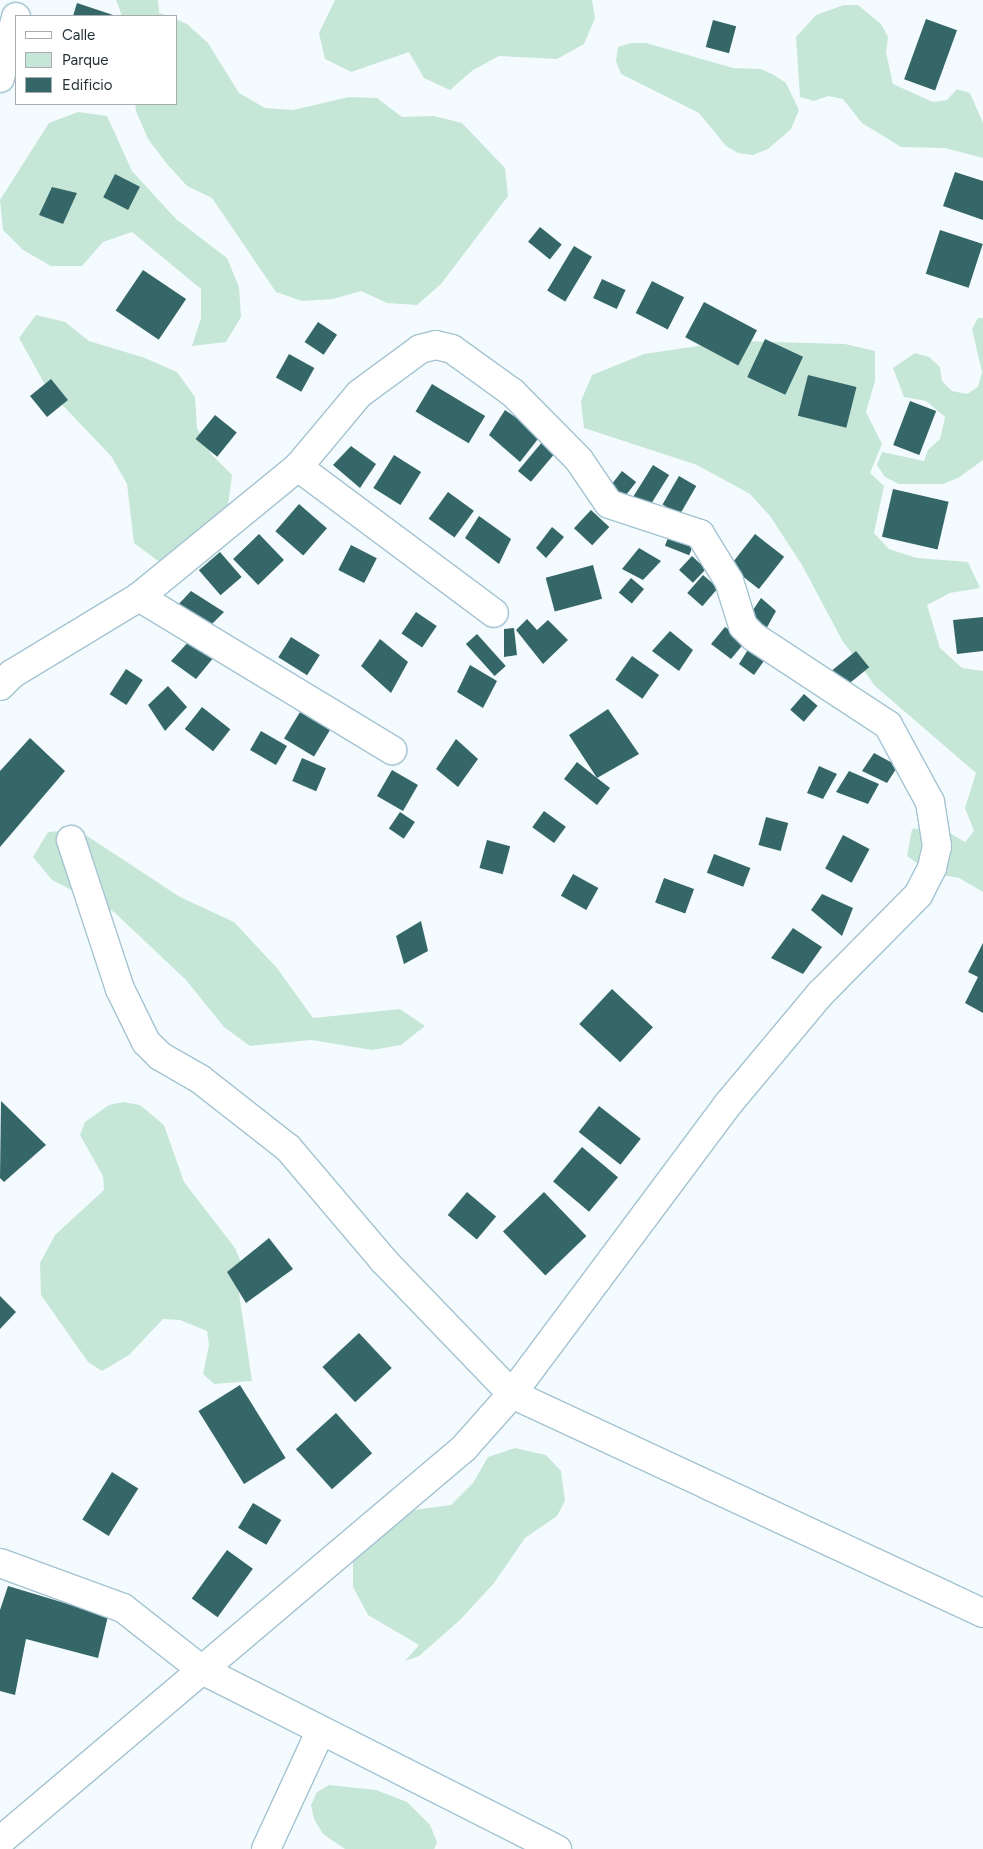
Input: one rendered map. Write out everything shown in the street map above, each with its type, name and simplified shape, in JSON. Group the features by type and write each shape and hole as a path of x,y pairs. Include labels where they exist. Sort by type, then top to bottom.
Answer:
{"street":[{"path":"17,15 22,0"},
{"path":"0,78 15,21"},
{"path":"0,686 12,674 139,597 298,467 359,394 420,348 436,345 452,349 520,400 579,460 609,504 700,534 729,581 744,626 754,637 888,725 930,802 936,821 937,846 932,868 918,894 820,994 728,1104 512,1394 464,1448 0,1842"},
{"path":"298,467 494,613"},
{"path":"139,597 392,750"},
{"path":"71,840 120,989 146,1042 160,1056 200,1079 288,1148 384,1261 512,1394 983,1613"},
{"path":"0,1563 123,1608 202,1670 320,1732 557,1849"},
{"path":"266,1849 320,1732"}],"green space":[{"path":"116,0 158,0 159,13 165,15 122,15"},
{"path":"335,0 592,0 595,18 584,44 557,59 499,56 473,70 450,90 424,78 409,52 351,72 325,59 319,33"},
{"path":"844,5 858,5 881,24 888,37 886,52 893,84 933,102 947,100 957,89 970,93 983,123 983,158 945,148 901,147 862,123 843,99 828,96 814,101 800,97 796,37 816,15"},
{"path":"178,20 187,24 208,43 239,93 265,108 293,110 349,97 377,98 402,117 434,116 462,123 505,168 508,196 441,284 417,305 387,303 361,291 333,299 302,301 276,292 212,198 187,186 167,164 148,139 135,105 178,105"},
{"path":"631,43 646,43 733,68 761,69 774,75 786,83 799,110 791,129 768,149 753,155 738,153 726,146 699,113 621,74 616,61 618,47"},
{"path":"78,112 107,116 132,171 176,219 227,258 239,287 241,317 226,342 192,346 201,318 201,289 132,232 103,242 82,266 51,266 23,250 3,230 0,200 49,123"},
{"path":"36,315 65,322 89,341 145,358 177,372 195,397 197,428 211,454 232,475 227,513 186,555 158,561 134,543 127,484 111,456 48,390 19,338"},
{"path":"978,318 983,318 983,460 958,478 943,484 899,484 885,477 877,465 882,452 924,461 928,450 940,439 945,417 926,401 904,397 893,368 915,353 929,357 940,367 942,381 952,391 967,394 978,387 982,372 972,329"},
{"path":"731,341 845,344 875,351 875,381 866,412 882,444 870,473 884,486 874,533 889,549 917,558 968,562 980,588 950,593 927,605 940,648 962,668 983,671 983,892 959,878 931,873 907,856 912,829 939,827 965,842 974,831 965,808 976,773 875,686 842,640 802,565 770,516 750,494 697,465 584,428 581,401 592,375 644,354"},
{"path":"78,830 180,897 234,922 277,968 313,1018 400,1009 425,1026 401,1045 372,1050 311,1040 250,1046 224,1027 186,980 114,912 52,880 33,857 48,832"},
{"path":"123,1102 140,1105 164,1125 184,1182 235,1248 241,1262 239,1293 252,1381 214,1384 203,1374 209,1345 207,1331 180,1320 163,1319 129,1355 102,1371 88,1362 41,1295 40,1263 55,1235 104,1190 103,1176 80,1135 85,1122 109,1105"},
{"path":"515,1448 546,1455 561,1471 565,1501 557,1516 525,1538 494,1583 460,1620 419,1656 405,1661 419,1645 368,1615 353,1587 353,1559 406,1511 451,1505 473,1483 488,1457"},
{"path":"329,1785 376,1790 407,1802 430,1825 437,1842 434,1849 345,1849 323,1834 314,1819 311,1805 317,1792"}],"building":[{"path":"77,3 113,15 73,15"},
{"path":"926,19 957,30 935,90 904,79"},
{"path":"713,20 736,26 729,53 706,47"},
{"path":"955,172 983,181 983,220 943,206"},
{"path":"115,174 140,187 128,210 103,197"},
{"path":"52,187 77,193 63,224 39,215"},
{"path":"540,227 562,245 550,259 528,242"},
{"path":"940,230 983,244 969,288 926,274"},
{"path":"574,246 592,257 565,301 547,291"},
{"path":"143,270 186,299 159,340 116,311"},
{"path":"602,279 626,290 617,309 593,298"},
{"path":"652,281 684,297 668,329 636,313"},
{"path":"704,302 757,330 738,365 685,337"},
{"path":"318,322 337,335 324,355 305,342"},
{"path":"765,339 803,357 785,395 747,377"},
{"path":"289,354 314,368 301,392 276,378"},
{"path":"808,375 857,387 846,428 798,416"},
{"path":"51,379 68,400 47,417 30,396"},
{"path":"432,384 485,416 469,443 416,411"},
{"path":"910,401 936,411 919,455 893,445"},
{"path":"505,410 541,435 520,462 489,435"},
{"path":"215,415 237,433 217,457 195,439"},
{"path":"543,441 556,452 531,482 518,471"},
{"path":"351,446 376,464 360,488 333,465"},
{"path":"394,455 421,472 400,505 373,488"},
{"path":"653,465 669,475 649,507 633,497"},
{"path":"622,471 636,482 620,503 606,491"},
{"path":"679,476 696,486 680,515 662,505"},
{"path":"893,489 949,502 938,550 882,537"},
{"path":"448,492 474,511 454,538 429,519"},
{"path":"299,504 327,528 303,555 275,531"},
{"path":"591,510 609,527 592,545 574,528"},
{"path":"479,516 511,539 499,564 465,538"},
{"path":"552,527 564,537 546,558 536,548"},
{"path":"671,530 695,539 689,555 665,546"},
{"path":"259,534 284,560 258,585 233,559"},
{"path":"755,534 784,557 759,589 730,566"},
{"path":"351,545 377,558 364,583 338,570"},
{"path":"639,548 661,561 643,580 622,569"},
{"path":"220,552 242,577 221,595 199,570"},
{"path":"692,556 706,569 693,583 679,570"},
{"path":"593,565 602,599 555,611 546,578"},
{"path":"703,575 718,588 702,606 687,593"},
{"path":"631,578 644,589 632,603 619,593"},
{"path":"191,591 224,612 204,632 175,608"},
{"path":"761,598 776,611 765,631 749,616"},
{"path":"416,612 437,626 422,648 401,634"},
{"path":"983,617 983,651 957,654 953,620"},
{"path":"527,619 537,630 548,620 568,640 543,664 516,630"},
{"path":"725,627 746,641 731,659 711,644"},
{"path":"514,628 517,655 504,657 504,629"},
{"path":"670,631 693,650 679,671 652,651"},
{"path":"477,634 506,666 495,676 466,644"},
{"path":"291,637 320,655 307,675 278,657"},
{"path":"380,639 408,662 391,693 361,666"},
{"path":"190,640 214,657 196,679 171,661"},
{"path":"749,648 766,658 754,675 739,664"},
{"path":"856,651 869,667 842,689 829,673"},
{"path":"632,656 659,675 642,699 615,680"},
{"path":"470,665 497,681 483,708 457,692"},
{"path":"126,669 143,680 126,705 110,694"},
{"path":"168,686 187,707 165,731 148,705"},
{"path":"804,694 818,706 804,722 790,710"},
{"path":"202,707 230,729 213,751 185,729"},
{"path":"608,709 639,754 597,778 569,735"},
{"path":"300,712 330,730 314,757 284,739"},
{"path":"261,731 287,746 276,765 250,750"},
{"path":"30,738 65,771 0,847 0,771"},
{"path":"456,739 478,759 458,787 436,769"},
{"path":"874,753 898,766 887,783 862,771"},
{"path":"302,758 326,768 316,791 292,781"},
{"path":"577,762 610,788 597,805 564,779"},
{"path":"819,766 837,774 823,799 807,793"},
{"path":"392,770 418,785 403,811 377,796"},
{"path":"849,771 879,784 868,804 836,792"},
{"path":"544,811 566,827 554,843 532,827"},
{"path":"400,812 415,822 404,839 389,829"},
{"path":"766,817 788,823 781,851 758,845"},
{"path":"843,835 869,849 852,883 825,869"},
{"path":"487,840 510,846 503,874 479,868"},
{"path":"714,854 750,868 743,887 707,873"},
{"path":"573,874 598,888 586,910 561,896"},
{"path":"664,878 694,889 685,913 655,902"},
{"path":"822,894 853,908 842,936 811,910"},
{"path":"421,921 428,951 404,964 396,936"},
{"path":"793,928 822,947 803,974 771,958"},
{"path":"983,943 983,1013 965,1003 978,977 968,972"},
{"path":"612,989 653,1027 620,1062 579,1024"},
{"path":"1,1101 46,1145 4,1182 0,1178"},
{"path":"599,1106 641,1139 620,1165 579,1132"},
{"path":"582,1147 618,1177 589,1212 553,1181"},
{"path":"467,1192 496,1216 477,1239 448,1215"},
{"path":"544,1192 586,1236 545,1275 503,1232"},
{"path":"269,1238 293,1269 246,1303 227,1272"},
{"path":"0,1296 16,1312 0,1329"},
{"path":"359,1333 392,1368 355,1402 322,1367"},
{"path":"240,1385 286,1458 244,1484 198,1411"},
{"path":"336,1413 372,1453 332,1489 296,1449"},
{"path":"112,1472 138,1488 109,1536 82,1519"},
{"path":"253,1503 281,1520 266,1545 238,1528"},
{"path":"227,1550 253,1569 218,1617 192,1599"},
{"path":"8,1586 108,1616 98,1658 26,1639 15,1695 0,1691 0,1610"}]}
